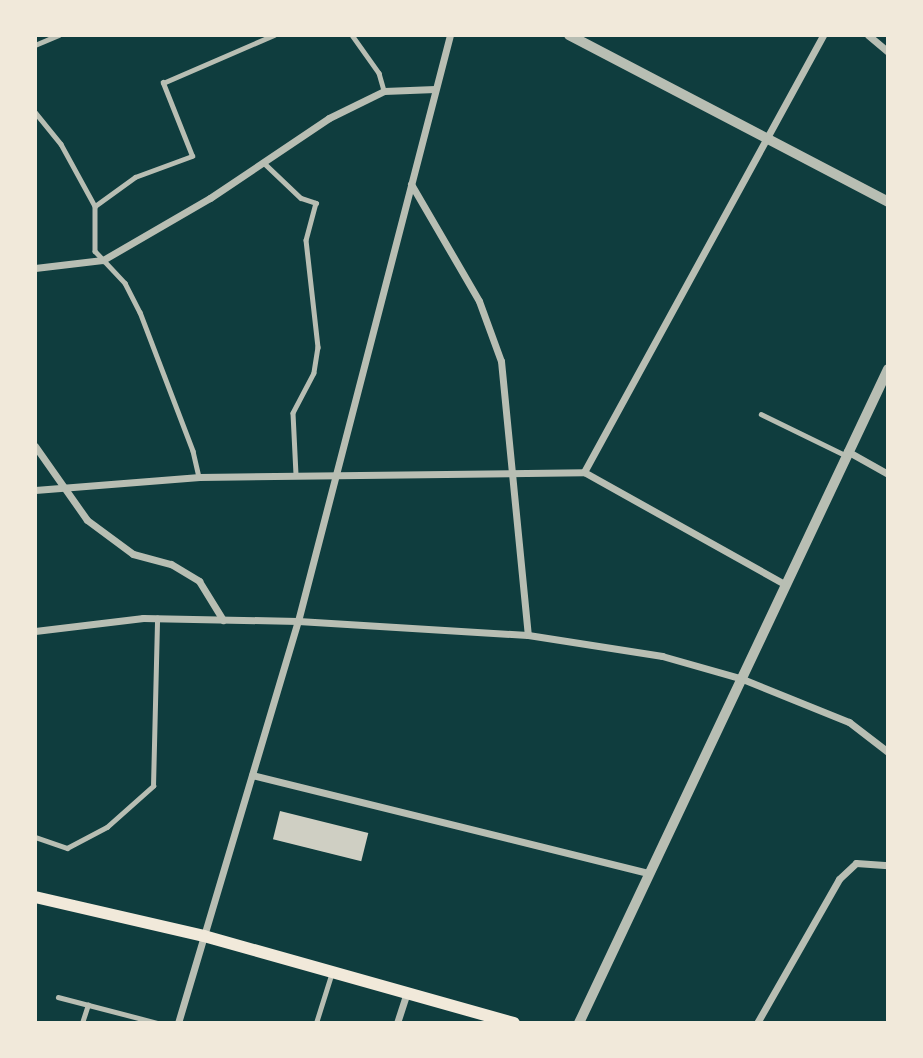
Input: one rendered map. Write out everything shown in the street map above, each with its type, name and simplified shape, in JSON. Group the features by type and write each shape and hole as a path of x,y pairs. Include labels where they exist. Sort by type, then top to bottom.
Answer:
{"main road":[{"path":"35,897 204,936 331,975 514,1023"}],"street":[{"path":"178,1023 298,621 333,475 450,35"},
{"path":"569,35 888,202"},
{"path":"584,472 769,141 823,35"},
{"path":"868,35 888,52"},
{"path":"35,268 103,260 210,198 307,131 384,91 435,89"},
{"path":"411,184 479,301 501,361 514,471 528,635"},
{"path":"579,1023 783,584 888,369"},
{"path":"35,446 87,520 133,554 172,565 200,581 223,620"},
{"path":"846,453 888,474"},
{"path":"35,490 199,477 584,472 783,584"},
{"path":"35,631 157,618 298,621 528,635 662,656 740,678 849,722 888,752"},
{"path":"252,775 649,873"},
{"path":"757,1023 849,867 867,862 888,865"},
{"path":"397,1023 406,995"}],"lane":[{"path":"35,45 59,35"},
{"path":"95,206 135,177 192,156 163,83 274,35"},
{"path":"352,35 379,73 384,91"},
{"path":"35,112 61,144 95,206 95,251 125,283 140,312 193,451 199,477"},
{"path":"263,162 301,198 316,203 306,240 318,347 314,373 293,413 296,475"},
{"path":"761,414 846,453"},
{"path":"35,837 67,848 107,827 153,786 157,618"},
{"path":"316,1023 331,975"},
{"path":"58,997 158,1023"},
{"path":"82,1023 88,1005"}],"building":[{"path":"280,811 368,833 361,861 273,839"}]}
